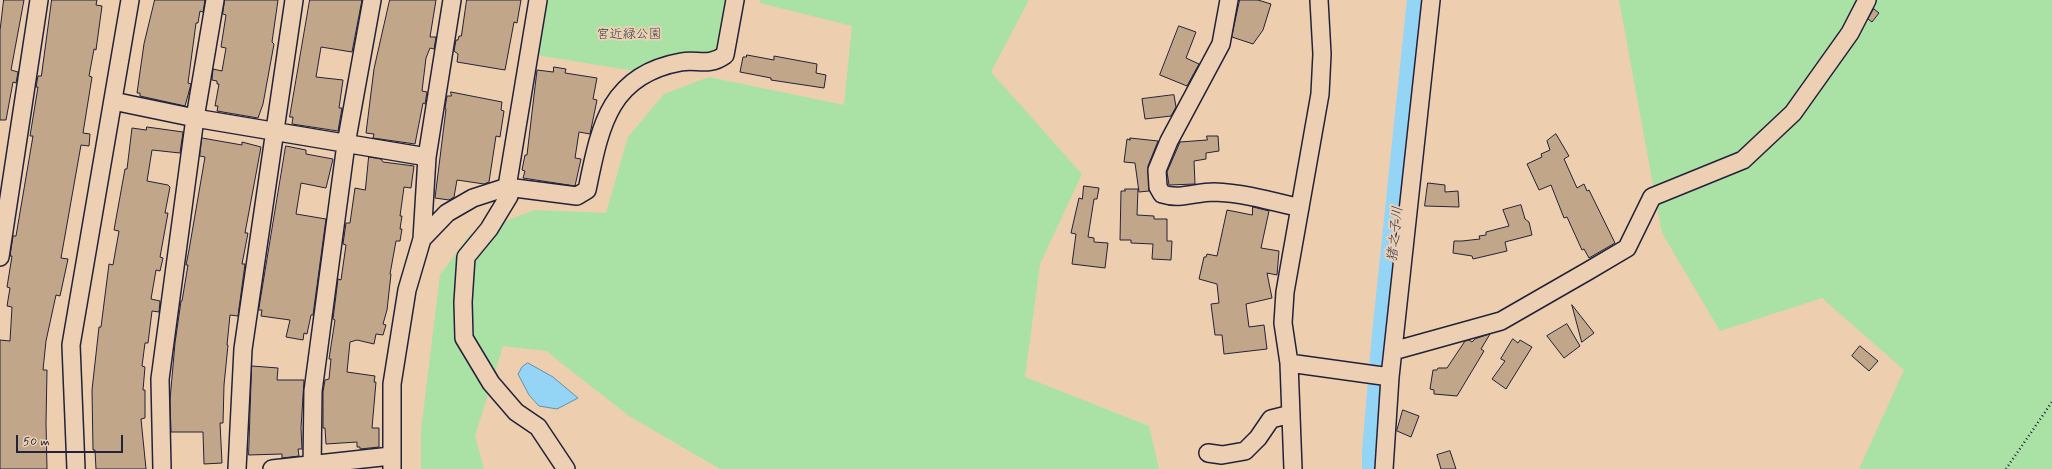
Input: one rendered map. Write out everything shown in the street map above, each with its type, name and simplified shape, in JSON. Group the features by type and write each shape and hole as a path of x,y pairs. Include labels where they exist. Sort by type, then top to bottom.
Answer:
{"street":[{"path":"1,247 39,0"},
{"path":"76,469 71,345 130,0"},
{"path":"162,469 160,379 195,118 215,0"},
{"path":"237,469 243,348 294,0"},
{"path":"312,467 313,391 346,144 372,0"},
{"path":"272,469 391,463 392,384 407,290 422,239 427,157 452,0"},
{"path":"538,0 507,187 509,196 489,229 466,257 463,302 464,338 491,383 516,412 538,427 566,469"},
{"path":"422,239 447,214 473,198 507,187 577,196 587,190 597,145 609,110 628,86 654,70 682,62 715,62 725,56 735,0"},
{"path":"1229,0 1221,44 1169,142 1157,170 1158,187 1162,194 1173,198 1212,192 1249,195 1300,208"},
{"path":"1293,469 1289,363 1283,324 1285,292 1320,94 1322,54 1319,0"},
{"path":"1384,469 1381,375 1393,351 1431,0"},
{"path":"1393,351 1502,321 1627,248 1652,196 1743,160 1793,113 1850,33 1867,0"},
{"path":"113,101 195,118 274,130 346,144 427,157"},
{"path":"1289,363 1381,375"},
{"path":"1208,453 1222,455 1245,451 1258,438 1271,419 1291,414"}],"path":[{"path":"2006,469 2052,402"}],"green space":[{"name":"宮近緑公園","path":"544,0 729,0 722,49 710,57 684,53 661,58 635,71 536,55"},
{"path":"760,0 1029,0 991,72 1082,174 1040,264 1025,377 1149,426 1159,469 720,469 629,416 546,351 503,346 475,436 484,469 421,469 421,430 440,275 470,234 535,210 606,213 628,137 664,94 709,77 844,105 852,26 760,3"},
{"path":"1619,0 2052,0 2052,469 1859,469 1904,370 1822,298 1720,331 1662,233"}],"water":[{"path":"528,363 553,377 578,398 557,409 539,406 529,395 518,374 522,367"}],"building":[{"path":"4,0 24,0 11,70 18,72 16,83 13,82 6,120 0,120 0,31"},
{"path":"52,0 97,0 96,5 102,6 96,50 94,49 89,76 92,77 83,133 90,134 89,146 81,145 61,258 68,259 60,296 56,295 46,341 43,370 47,370 47,469 0,469 0,340 10,341 12,307 7,306 10,288 7,287 12,256 10,256 13,236 16,236 33,136 30,136 38,87 36,87 38,76 41,76"},
{"path":"155,0 205,0 203,12 200,11 198,23 196,23 188,83 191,84 185,106 140,96 140,93 137,93 144,44"},
{"path":"225,0 278,0 272,42 274,44 263,104 258,118 217,111 218,106 215,106 219,84 217,84 217,81 212,80 213,69 222,71 226,48 221,47 226,15 223,14"},
{"path":"310,0 362,0 352,52 321,47 316,77 343,80 339,108 342,108 338,131 292,124 293,117 290,117"},
{"path":"390,0 436,0 430,37 436,37 434,49 430,48 426,58 422,91 427,92 425,104 423,103 415,144 373,138 374,134 366,133 374,69"},
{"path":"467,0 521,0 517,23 514,22 505,70 457,62 458,54 454,51 456,40 458,40 459,36 461,36"},
{"path":"1240,0 1258,0 1271,4 1263,30 1253,44 1232,37"},
{"path":"1874,9 1879,13 1872,22 1868,19"},
{"path":"1179,26 1196,32 1186,58 1199,64 1187,86 1160,75"},
{"path":"747,55 774,60 774,56 817,64 816,73 826,75 824,88 771,80 771,78 740,72 743,57 746,57"},
{"path":"554,67 566,69 565,73 597,78 593,99 597,100 590,134 579,132 575,158 581,159 575,186 523,178 525,171 522,170 525,155 527,155 537,70 553,72"},
{"path":"451,92 502,102 501,110 504,111 500,137 496,136 489,182 484,184 457,180 454,197 449,200 435,198 445,108 447,96 451,96"},
{"path":"1174,95 1176,107 1171,116 1145,119 1142,99"},
{"path":"147,127 183,132 180,153 152,150 147,181 168,185 170,187 165,213 168,213 160,257 163,258 160,271 156,270 151,299 160,301 159,312 152,311 148,343 145,343 142,366 145,367 143,390 145,390 145,418 141,419 146,469 96,469 95,450 93,450 92,390 99,327 101,327 109,264 113,265 119,231 114,230 125,169 127,169 132,128 146,130"},
{"path":"1556,134 1569,156 1564,159 1577,188 1584,184 1587,191 1589,190 1615,243 1589,258 1584,249 1582,250 1567,217 1564,218 1551,185 1539,190 1527,164 1542,157 1541,154 1550,150 1547,141"},
{"path":"1207,136 1218,136 1219,151 1206,153 1206,159 1194,161 1195,184 1169,185 1167,172 1180,142 1207,140"},
{"path":"202,138 242,145 242,142 261,147 245,233 248,233 242,264 245,264 238,316 230,315 224,385 223,423 220,423 222,463 204,464 203,432 171,432 170,400 175,343 188,265 186,265 205,157 200,156"},
{"path":"1130,138 1158,141 1148,166 1149,191 1139,192 1135,163 1124,162 1127,139 1130,140"},
{"path":"286,146 306,150 306,154 333,159 326,188 301,183 296,214 326,219 313,315 311,315 307,334 304,333 303,340 286,337 290,320 261,316 262,310 259,310"},
{"path":"369,157 381,159 383,162 414,166 411,188 404,187 400,216 402,216 400,229 402,229 400,241 396,241 390,274 387,310 383,324 386,325 383,335 376,334 374,344 357,340 350,342 347,372 375,376 374,382 376,382 372,428 379,428 379,447 360,449 360,447 357,447 357,442 326,444 325,428 323,428 323,392 325,380 329,379 331,359 329,359 335,320 333,319 338,279 341,280 346,245 343,244 346,223 350,223 355,188 365,190"},
{"path":"1428,183 1445,185 1445,192 1458,191 1459,207 1425,206"},
{"path":"1084,186 1099,188 1097,199 1094,199 1088,237 1094,238 1094,242 1108,243 1105,268 1072,264 1076,234 1071,233 1079,198 1082,199"},
{"path":"1125,189 1138,189 1137,215 1154,216 1154,219 1167,219 1167,241 1172,241 1171,260 1152,259 1153,244 1131,243 1131,240 1120,240 1121,191 1125,191"},
{"path":"1521,205 1525,219 1529,222 1532,235 1505,242 1507,251 1473,259 1472,256 1453,253 1454,241 1480,239 1479,236 1486,235 1486,232 1509,226 1503,210"},
{"path":"1253,207 1269,211 1261,248 1279,251 1277,275 1267,273 1272,298 1246,304 1249,327 1264,325 1267,349 1224,354 1222,335 1215,335 1211,304 1219,303 1217,284 1199,279 1204,257 1206,257 1207,254 1217,256 1227,210 1252,215"},
{"path":"1572,305 1594,333 1582,342"},
{"path":"1567,324 1580,346 1564,358 1547,336"},
{"path":"1490,334 1481,349 1484,351 1457,396 1434,394 1434,390 1430,389 1433,370 1437,370 1438,368 1447,368 1465,341 1469,340 1472,342 1475,339"},
{"path":"1513,339 1518,343 1520,340 1532,347 1506,389 1492,379 1505,361 1501,359"},
{"path":"1860,346 1878,361 1869,371 1852,356"},
{"path":"252,366 278,368 277,380 304,380 301,428 302,449 298,449 299,456 282,458 282,454 249,455"},
{"path":"1403,410 1419,416 1411,437 1397,431"},
{"path":"1450,451 1456,469 1441,469 1437,455"}],"waterway":[{"name":"猪之子川","path":"1375,469 1375,451 1385,334 1420,0"}]}
